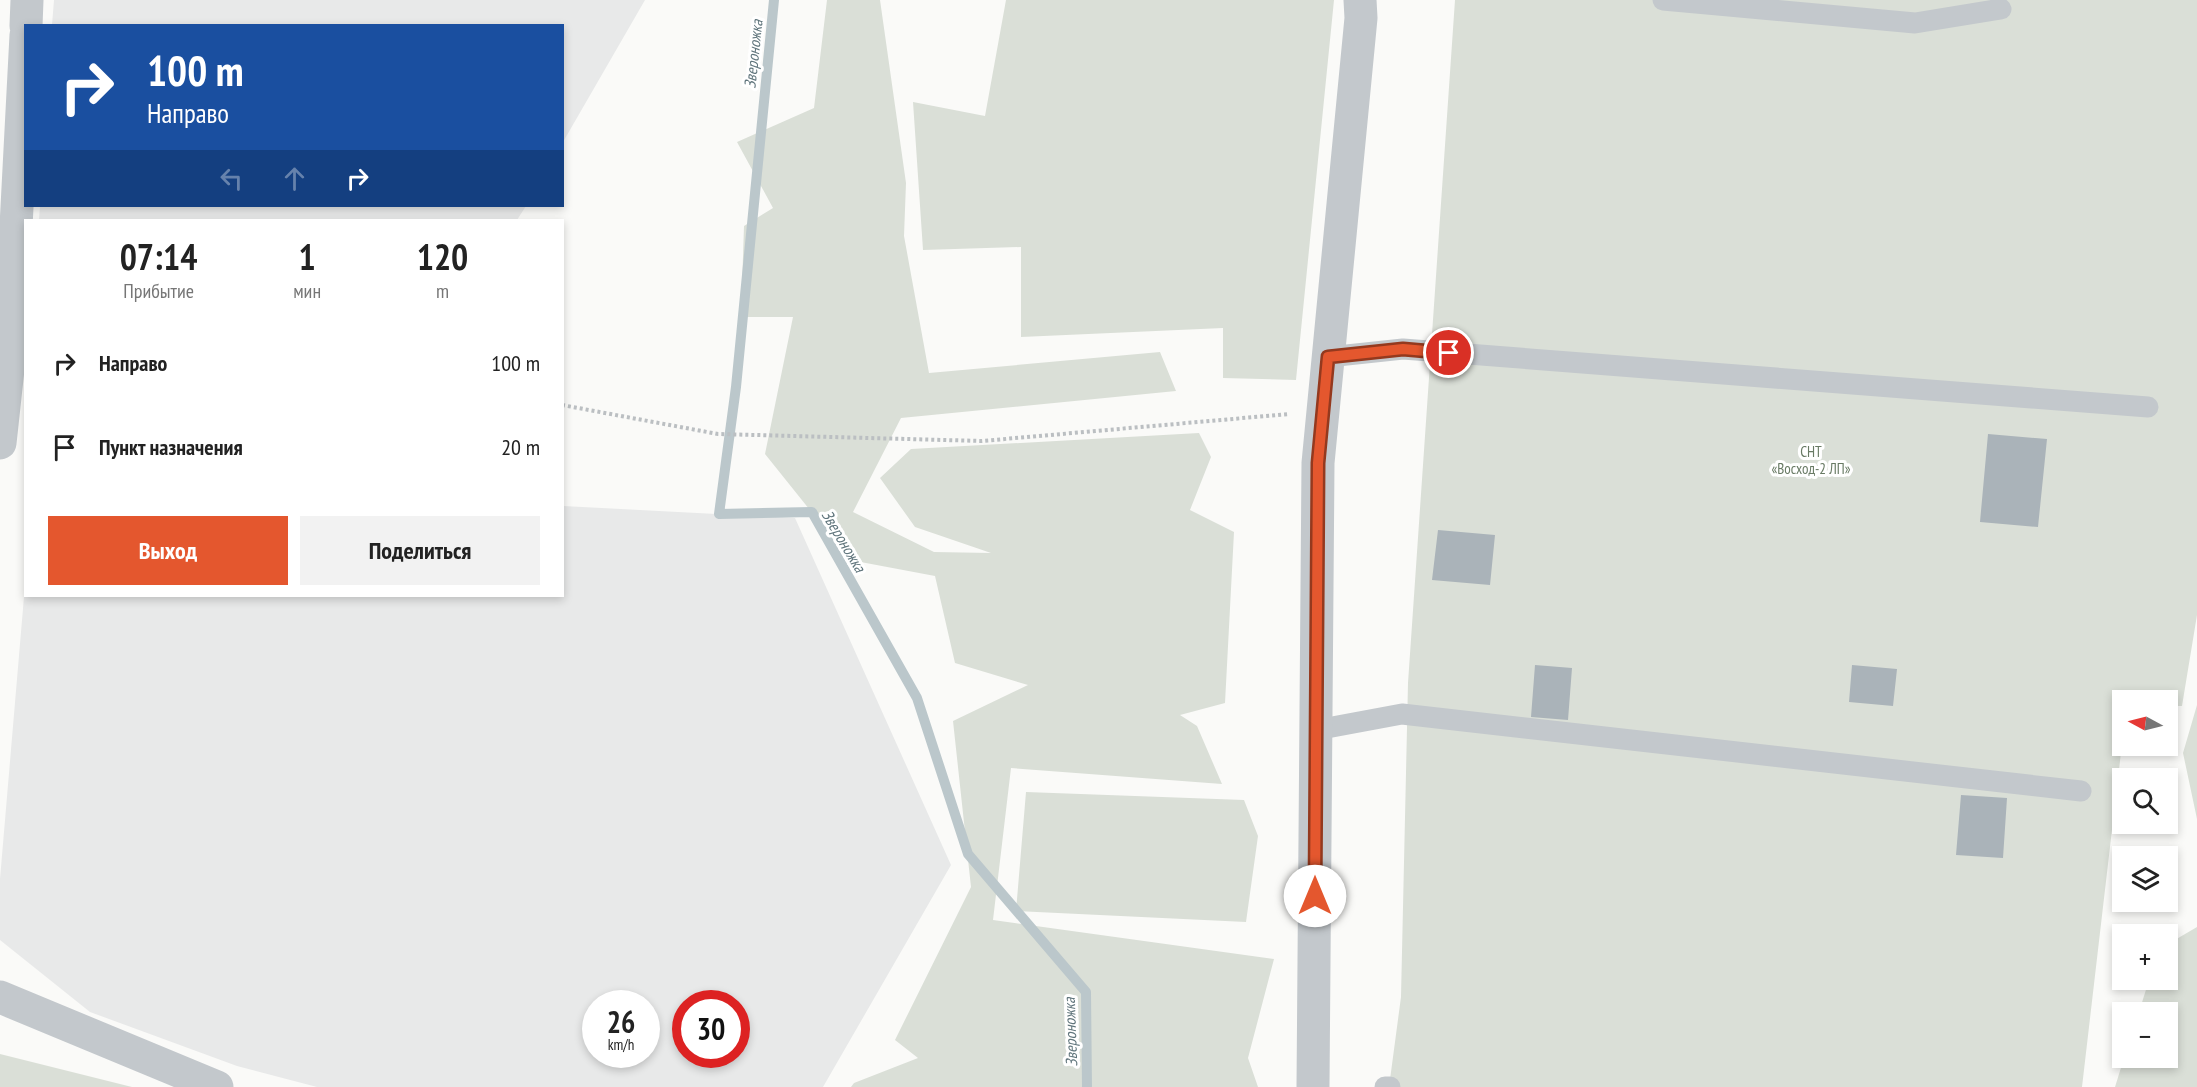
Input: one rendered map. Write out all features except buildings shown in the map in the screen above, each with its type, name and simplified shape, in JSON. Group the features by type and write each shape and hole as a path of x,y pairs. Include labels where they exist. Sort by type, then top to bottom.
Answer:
{"street":[{"path":"26,24 27,0"},
{"path":"1313,1087 1318,463 1360,0"},
{"path":"0,443 24,66"},
{"path":"0,997 217,1087"}],"lane":[{"path":"1663,0 1914,23 2001,9"},
{"path":"1328,357 1403,349 2148,407"},
{"path":"1316,730 1402,714 2081,791"},
{"path":"1385,1087 1390,1087"}],"path":[{"path":"564,405 718,434 982,441 1322,411"}],"shaded area":[{"path":"54,0 645,0 564,140 564,24 52,24"},
{"path":"40,207 525,207 518,219 39,219"},
{"path":"564,506 795,518 951,865 823,1087 317,1087 237,1066 90,1012 0,940 0,879 24,597 564,597"}],"green space":[{"path":"827,0 880,0 906,183 904,236 929,373 1160,352 1176,391 901,418 853,512 934,552 991,553 915,527 880,478 911,449 1199,433 1211,457 1190,510 1234,532 1225,703 1180,715 1197,726 1222,784 1011,768 993,920 1274,959 1248,1058 1258,1087 851,1087 854,1083 918,1058 895,1040 971,887 953,721 1028,685 955,663 935,576 850,560 765,454 793,317 741,317 744,226 773,208 737,142 814,108"},
{"path":"1006,0 1334,0 1296,380 1223,378 1223,328 1021,337 1021,247 923,250 913,102 985,116"},
{"name":"СНТ «Восход-2 ЛП»","path":"1455,0 2197,0 2197,615 2182,706 2178,706 2178,690 2112,690 2112,756 2121,756 2119,768 2112,768 2112,830 2082,1087 1389,1087 1401,997 1408,683"},
{"path":"2197,705 2197,819 2183,753"},
{"path":"1026,792 1244,800 1258,836 1246,922 1016,911"},
{"path":"2197,927 2197,1087 2115,1087 2121,1068 2178,1068 2178,1002 2142,1002 2146,990 2178,990 2178,938"},
{"path":"0,1054 132,1087 0,1087"}],"waterway":[{"name":"Звероножка","path":"774,0 736,387 719,514 812,512 917,698 968,854 1086,992 1087,1087"}],"route":[{"path":"1315,896 1318,463 1328,357 1403,349 1449,353"}]}
